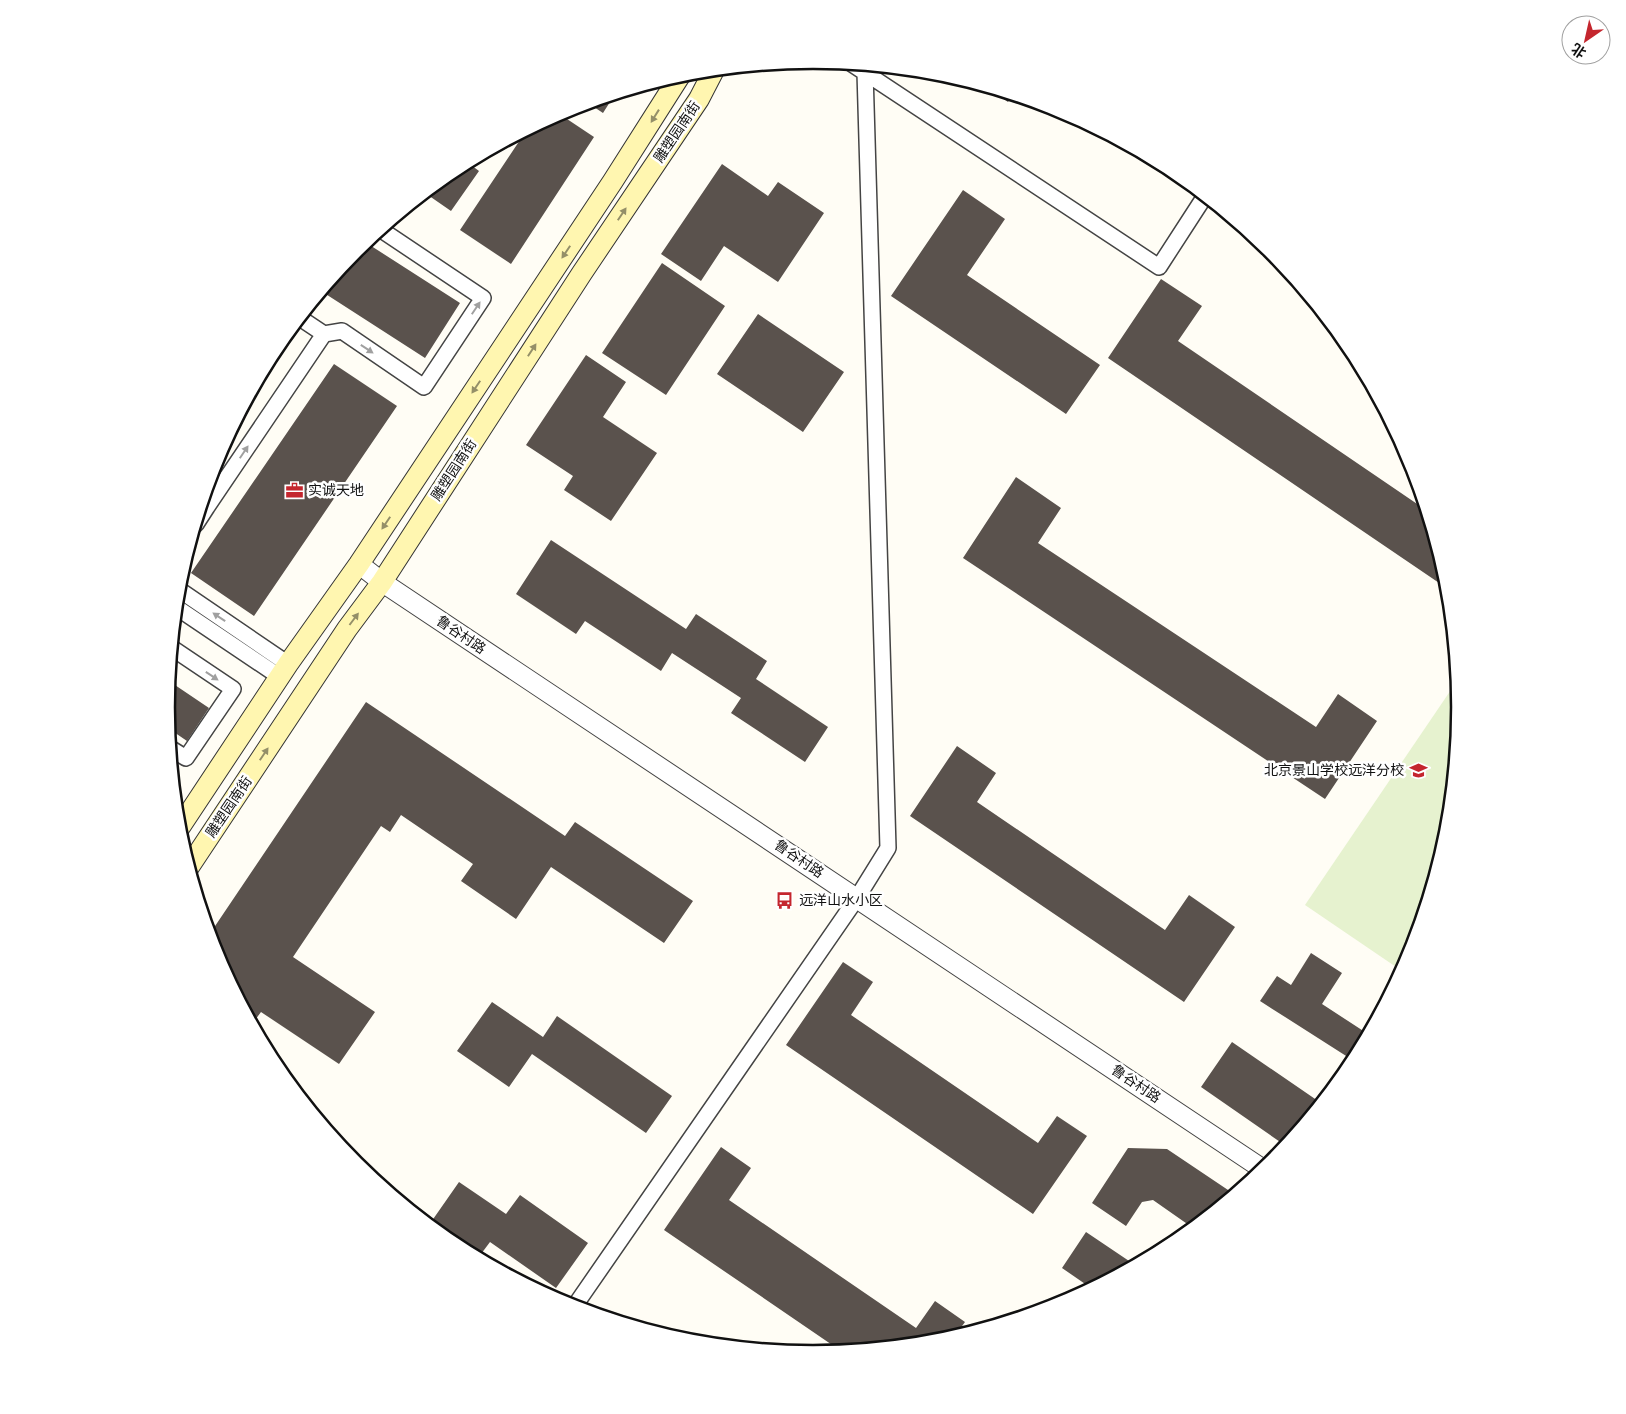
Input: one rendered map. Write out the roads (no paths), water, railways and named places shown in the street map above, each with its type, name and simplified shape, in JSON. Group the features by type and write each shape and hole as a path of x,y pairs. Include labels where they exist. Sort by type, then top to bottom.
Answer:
{"main road":[{"name":"雕塑园南街","path":"193,860 347,629 382,582 577,281 699,99 710,77"},
{"name":"雕塑园南街","path":"185,820 284,670 359,564 613,181 674,84"}],"street":[{"path":"579,1300 857,898 888,848 859,70"},
{"path":"863,71 1159,267 1202,201"},
{"path":"305,321 324,334 342,331 424,386 483,298 386,233"},
{"path":"211,495 324,334"},
{"name":"鲁谷村路","path":"359,564 382,582 1257,1165"},
{"path":"185,594 284,670"},
{"path":"182,611 284,670"},
{"path":"176,752 186,758 232,690 177,652"}],"place":[{"name":"实诚天地","path":"294,490"},
{"name":"北京景山学校远洋分校","path":"1418,770"},
{"name":"远洋山水小区","path":"785,900"}]}
